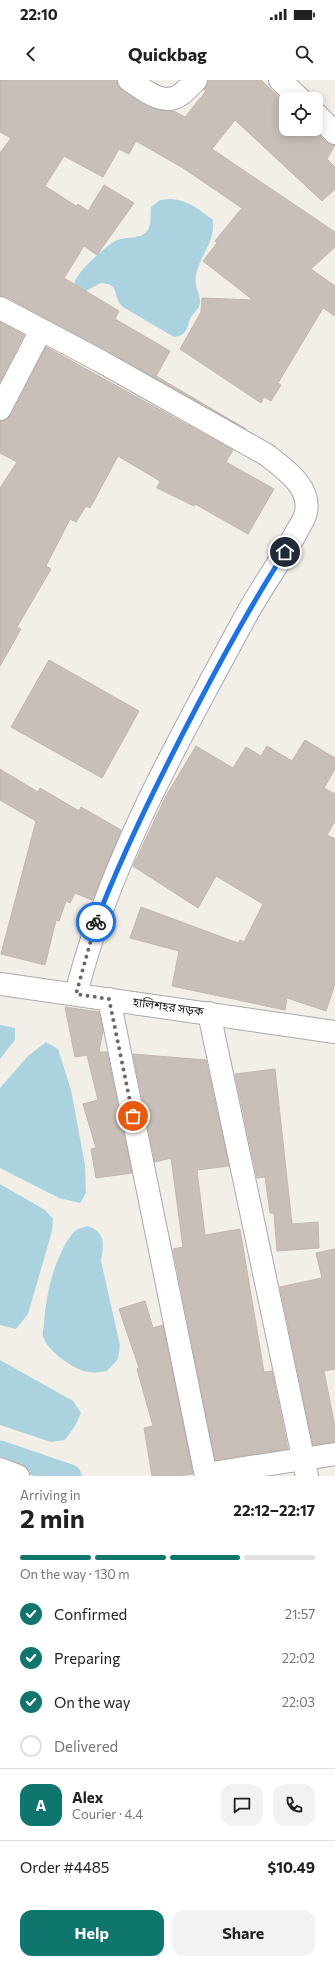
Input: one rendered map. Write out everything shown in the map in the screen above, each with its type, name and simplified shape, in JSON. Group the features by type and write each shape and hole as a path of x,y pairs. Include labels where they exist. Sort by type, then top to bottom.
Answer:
{"street":[{"path":"129,80 150,94 168,100 179,96 196,80"},
{"path":"280,80 293,92"},
{"path":"323,121 335,133"},
{"path":"0,308 108,366 267,456 290,474 305,492 306,512 292,540 254,600 145,808 109,889 96,923 76,994"},
{"path":"0,409 41,330"},
{"name":"হালিশহর সড়ক","path":"0,984 209,1014 334,1036"},
{"path":"109,999 206,1475 306,1468 335,1454"},
{"path":"209,1014 306,1468"},
{"path":"0,1469 18,1476"}],"water":[{"path":"171,199 188,203 213,220 212,236 196,275 200,304 191,317 185,332 174,337 123,307 119,303 112,286 101,283 84,292 74,285 79,274 98,254 115,241 137,237 144,234 150,226 151,207 160,200"},
{"path":"0,1025 15,1028 15,1040 0,1059"},
{"path":"46,1042 58,1049 71,1090 85,1165 86,1193 80,1203 59,1198 0,1168 0,1088 28,1056"},
{"path":"0,1184 45,1210 53,1219 52,1231 28,1314 16,1329 0,1325"},
{"path":"88,1226 98,1232 101,1236 103,1249 101,1261 120,1345 118,1359 107,1371 83,1371 69,1364 49,1347 45,1342 43,1334 49,1289 60,1254 74,1232 79,1228"},
{"path":"0,1360 73,1401 81,1413 75,1426 65,1440 51,1442 0,1425"}],"building":[{"path":"0,80 117,80 118,86 122,90 141,103 158,110 174,111 185,117 206,91 204,90 208,80 261,80 279,97 279,136 320,136 326,142 335,145 327,159 335,167 335,189 322,201 235,120 212,149 335,232 335,247 311,269 335,286 335,316 323,308 278,383 281,385 271,401 264,397 261,403 180,349 201,312 202,298 253,300 203,261 217,243 215,241 242,208 183,168 136,141 129,154 119,149 103,177 64,156 45,186 76,206 78,204 88,211 104,185 134,203 97,255 84,246 64,278 119,311 115,319 170,351 156,376 246,429 108,351 6,297 0,296 0,153 11,138 0,132"},
{"path":"0,322 24,335 0,382"},
{"path":"46,347 233,450 226,462 274,489 248,534 195,504 194,506 157,488 160,481 118,456 90,508 86,506 76,522 70,519 46,566 51,569 17,627 21,629 0,666 0,488 17,462 0,453 0,421 6,420 11,415"},
{"path":"49,660 139,711 102,778 11,727"},
{"path":"305,740 335,758 335,769 324,788 335,794 335,821 327,835 335,839 335,984 326,1011 287,998 285,1010 172,986 179,951 130,938 141,907 238,943 240,940 244,942 263,904 216,876 198,908 133,866 166,796 196,746 233,768 246,747 261,756 267,746 292,761"},
{"path":"0,769 38,792 40,788 79,811 81,807 121,830 92,900 75,893 70,903 66,901 59,921 56,920 45,965 1,954 36,821 0,800"},
{"path":"65,1007 99,1012 103,1030 99,1052 107,1052 132,1173 96,1178 91,1149 96,1148 83,1104 98,1100 87,1055 75,1057"},
{"path":"133,1054 206,1060 229,1166 197,1170 205,1235 240,1229 264,1372 272,1371 288,1449 215,1460 173,1249 183,1247 171,1158 155,1162"},
{"path":"275,1069 292,1224 318,1222 319,1248 277,1251 274,1213 270,1213 265,1177 257,1178 235,1074"},
{"path":"335,1249 335,1369 324,1371 335,1427 335,1442 313,1445 280,1287 322,1278 316,1253"},
{"path":"145,1301 153,1328 163,1325 193,1474 178,1476 152,1476 144,1428 153,1426 137,1369 139,1368 119,1309"}],"waterway":[{"path":"0,1452 70,1476"}],"way so far":[{"path":"96,922 76,994 109,999 133,1116"}],"route":[{"path":"96,922 124,853 177,744 254,600 285,552"}]}
